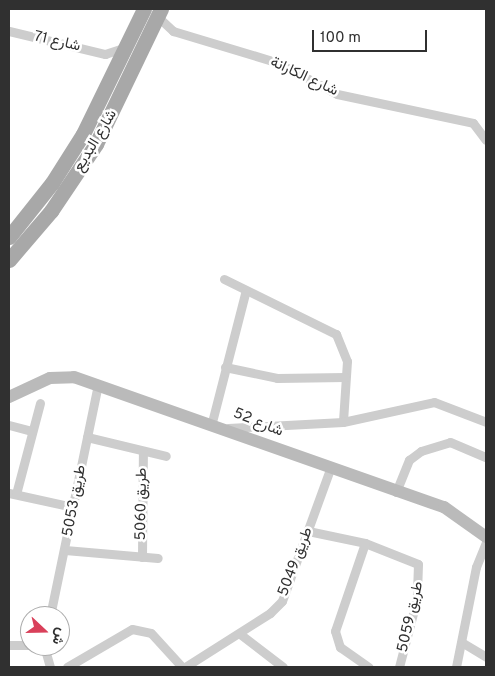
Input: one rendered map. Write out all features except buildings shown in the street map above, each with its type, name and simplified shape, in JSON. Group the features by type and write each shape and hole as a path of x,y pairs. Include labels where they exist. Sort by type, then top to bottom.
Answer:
{"main road":[{"name":"شارع البديع","path":"9,237 52,183 114,74 144,9"},
{"name":"شارع البديع","path":"9,260 51,211 96,144 160,13"}],"street":[{"name":"شارع الكارانة","path":"160,13 173,31 276,62 337,94 473,123 486,140"},
{"name":"شارع 71","path":"9,31 105,54"},
{"path":"149,37 173,31"},
{"path":"114,74 105,54 127,46"},
{"path":"224,279 336,334 346,351 343,422"},
{"path":"212,422 246,290"},
{"path":"225,367 277,378 345,378"},
{"name":"شارع 52","path":"9,397 62,376 98,385 212,422 330,469 444,507 486,537"},
{"name":"طريق 5053","path":"52,606 98,385"},
{"path":"228,428 343,422 434,402 486,422"},
{"path":"40,403 12,493 73,507"},
{"path":"9,425 32,431"},
{"name":"طريق 5060","path":"87,437 166,456"},
{"path":"396,492 409,460 421,451 450,442 486,457"},
{"name":"طريق 5060","path":"142,557 143,451"},
{"name":"طريق 5049","path":"183,667 240,634 282,601 330,469"},
{"name":"طريق 5059","path":"308,531 365,543 413,558 421,572 399,667"},
{"path":"456,667 463,643 476,567 486,542"},
{"path":"365,543 336,631 340,647 369,667"},
{"name":"طريق 5060","path":"65,550 158,558"},
{"path":"67,667 132,629 151,633 183,667"},
{"path":"240,634 283,667"},
{"path":"463,643 486,657"}]}
